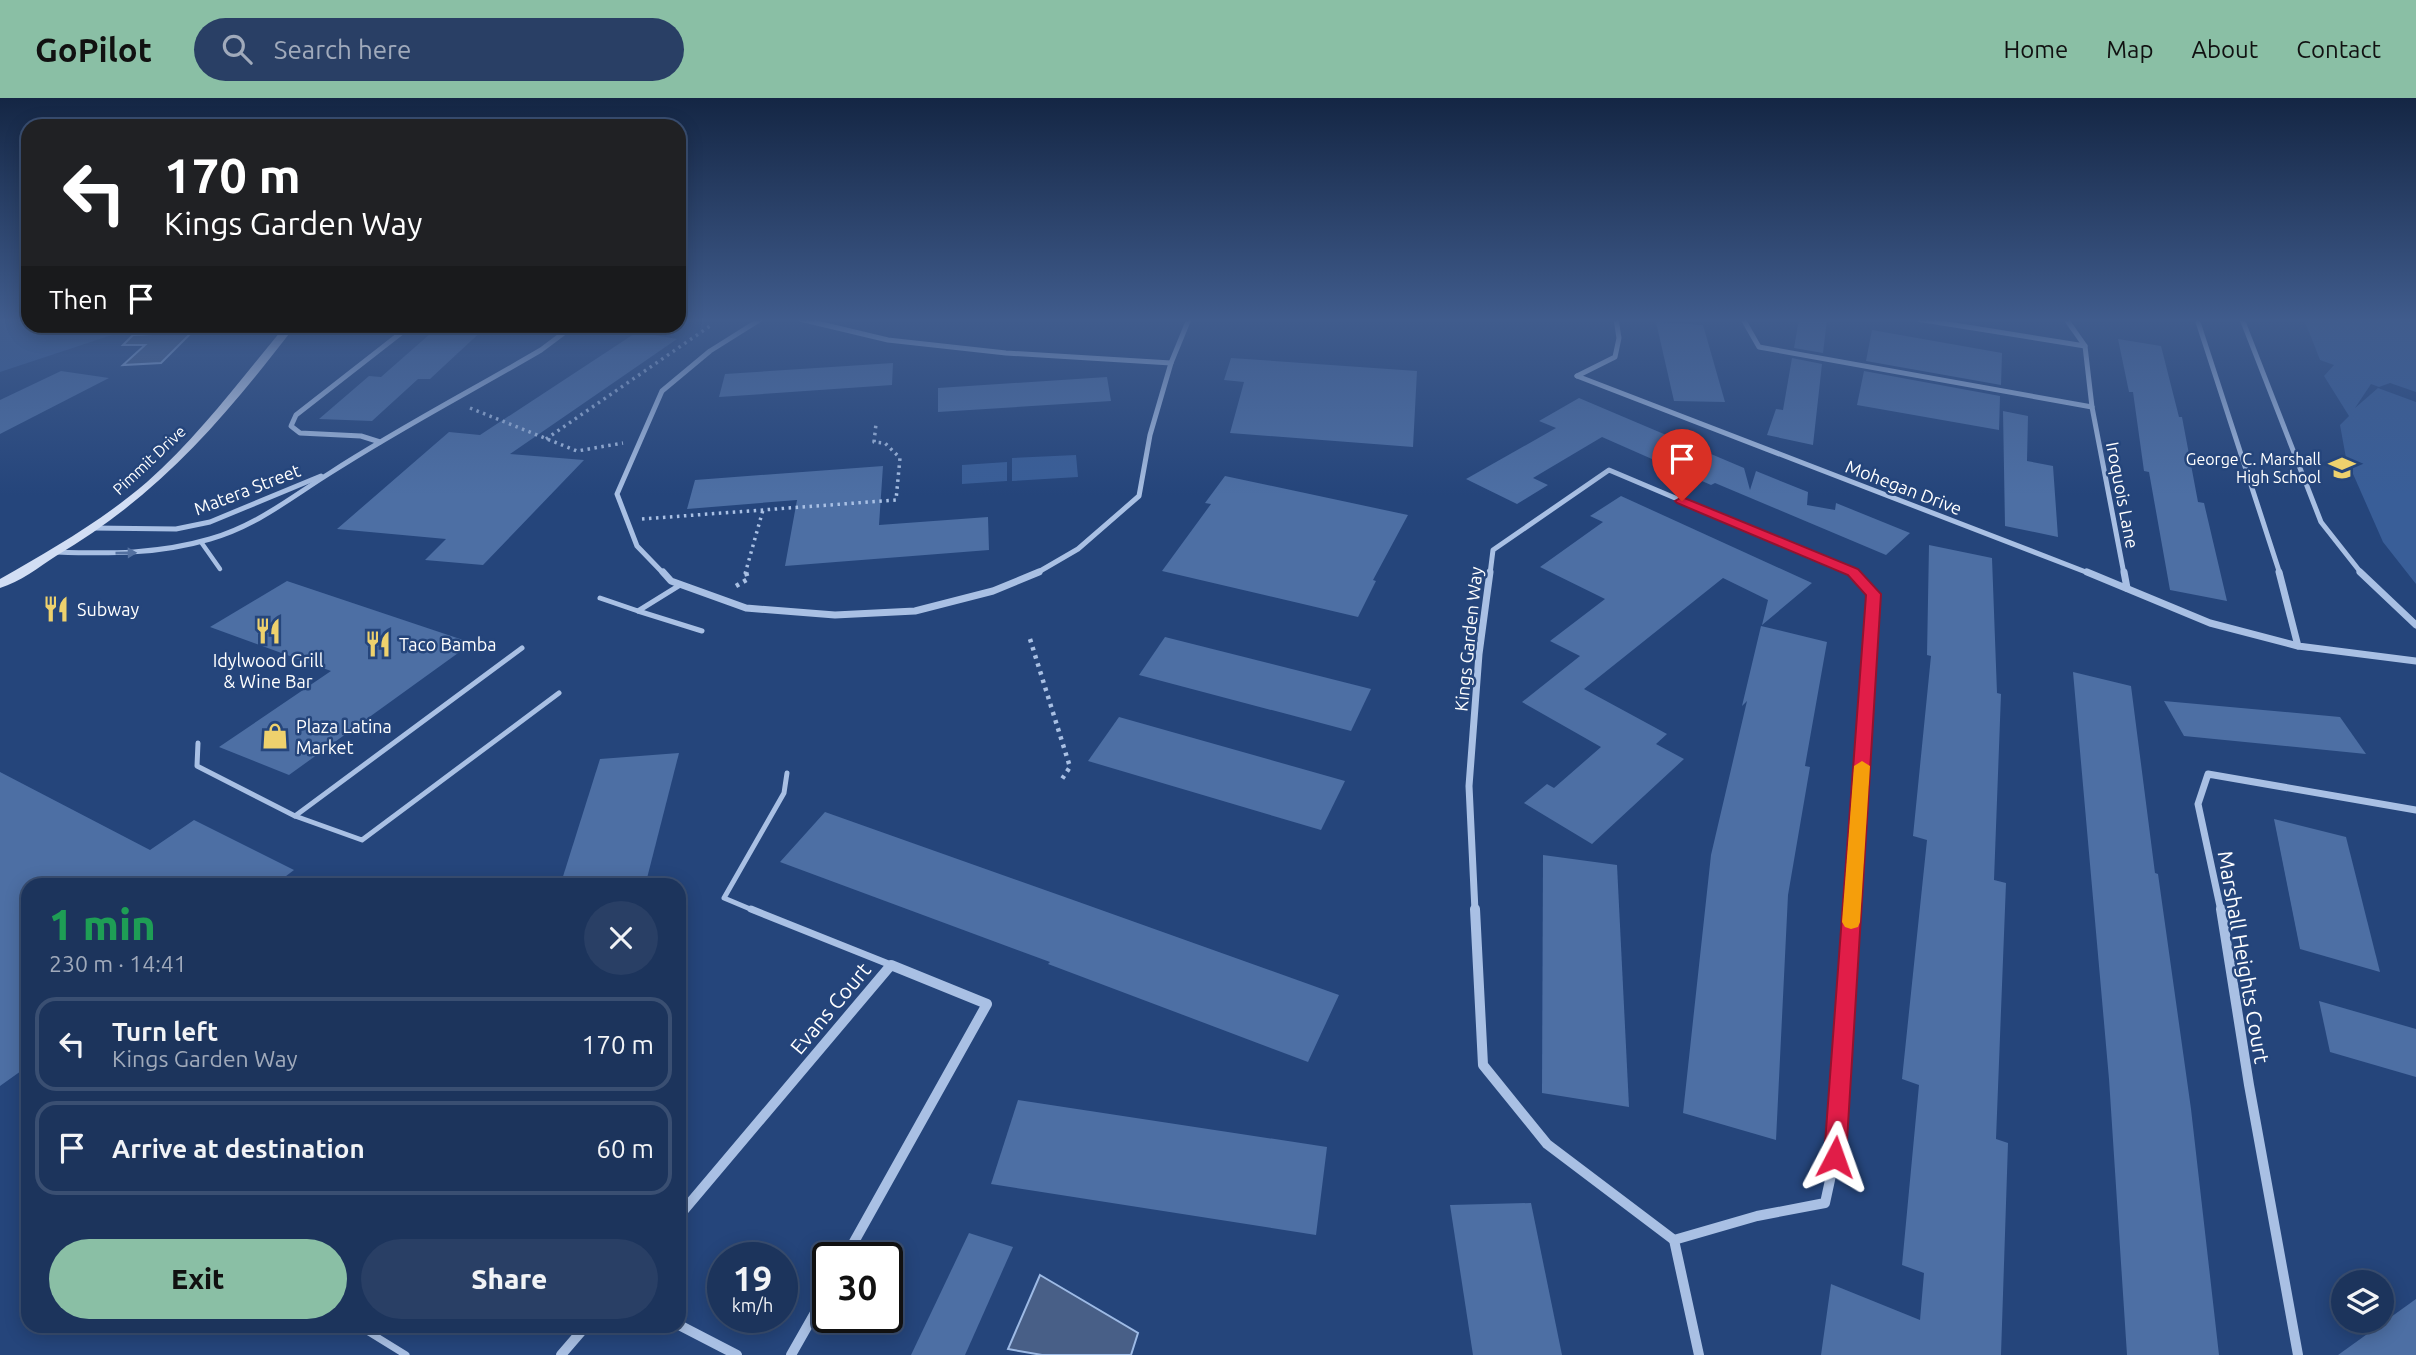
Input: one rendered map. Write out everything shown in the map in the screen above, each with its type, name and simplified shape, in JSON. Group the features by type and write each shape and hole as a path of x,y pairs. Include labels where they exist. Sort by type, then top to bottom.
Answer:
{"street":[{"name":"Pimmit Drive","path":"0,584 93,528 154,481 246,378"},
{"path":"344,378 296,415 291,426 300,433 361,436 380,442"},
{"name":"Matera Street","path":"57,552 131,553 201,542 262,520 328,474 493,378"},
{"path":"677,378 662,390 617,494 637,547 671,581 746,608 835,615 915,611 993,591 1038,573 1077,549 1139,496 1150,435 1167,378"},
{"name":"Mohegan Drive","path":"1581,378 2127,587 2210,623 2298,646 2416,661"},
{"path":"1929,378 2092,407"},
{"name":"Iroquois Lane","path":"2089,378 2127,587"},
{"path":"2216,378 2284,588 2298,646"},
{"path":"2265,378 2321,522 2342,552 2370,583 2416,625"},
{"name":"Kings Garden Way","path":"1609,470 1853,572 1874,594 1835,1157 1825,1202 1756,1216 1674,1240 1547,1144 1483,1065 1469,786 1479,654 1493,550 1609,470"},
{"name":"Matera Street","path":"93,528 143,531 176,529 199,524 328,474"},
{"name":"Marshall Heights Court","path":"2298,1355 2249,1085 2225,929 2197,804 2208,774 2416,810"},
{"name":"Evans Court","path":"686,1208 891,965 987,1004 854,1242"},
{"path":"1674,1240 1699,1355"},
{"path":"791,1355 812,1318"},
{"path":"686,1329 737,1355"},
{"path":"561,1355 580,1333"}],"lane":[{"path":"201,542 220,569"},
{"path":"638,611 680,584"},
{"path":"600,598 702,632"},
{"path":"295,816 522,648"},
{"path":"198,743 197,766 295,816 362,840 559,692"},
{"path":"787,773 784,793 723,898 891,965"},
{"path":"370,1333 406,1355"}],"path":[{"path":"546,439 635,378"},
{"path":"453,401 578,451 640,441"},
{"path":"627,522 896,499 900,458 885,443 874,442 876,424"},
{"path":"715,597 748,579 745,575 763,510"},
{"path":"1030,639 1070,767 1062,779"}],"shaded area":[{"path":"2325,378 2416,378 2416,392 2390,383 2379,387 2371,384 2355,408 2378,388 2416,402 2416,584 2383,542 2346,458 2340,425 2349,416"},
{"path":"1076,455 1078,477 1012,481 1012,458"},
{"path":"1007,462 1007,481 962,484 962,465"},
{"path":"1040,1275 1138,1333 1131,1355 1042,1355 1008,1349"}],"building":[{"path":"47,378 109,378 0,434 0,400"},
{"path":"367,378 431,378 418,379 372,421 319,419"},
{"path":"567,378 621,378 510,454 584,460 483,565 425,560 446,539 337,529 449,432 480,435"},
{"path":"724,378 892,378 892,385 719,397"},
{"path":"1107,378 1111,401 938,412 938,388"},
{"path":"1225,378 1417,378 1413,447 1230,433 1244,382 1224,380"},
{"path":"1669,378 1718,378 1725,402 1674,401"},
{"path":"1789,378 1820,378 1813,445 1767,435 1776,409 1783,410"},
{"path":"1863,378 1900,378 2000,396 1999,430 1857,405"},
{"path":"1960,378 2001,378 2001,385"},
{"path":"2126,378 2169,378 2179,417 2182,417 2198,502 2204,503 2227,601 2170,590 2149,472 2144,471 2133,392 2129,392"},
{"path":"1579,398 1744,468 1750,490 1756,471 1808,492 1807,505 1835,510 1836,503 1910,533 1886,555 1715,483 1711,485 1602,437 1533,478 1548,485 1517,504 1466,479 1556,428 1539,421"},
{"path":"2003,411 2028,416 2027,461 2053,466 2058,537 2005,526"},
{"path":"883,466 879,525 988,517 989,550 785,566 797,500 687,509 695,480"},
{"path":"1225,476 1408,515 1373,580 1376,581 1358,617 1162,571 1211,504 1205,503"},
{"path":"1621,496 1812,583 1762,625 1768,600 1723,578 1584,689 1667,734 1656,744 1684,759 1592,844 1524,803 1547,784 1554,788 1601,747 1522,702 1580,656 1550,641 1605,599 1540,567 1603,522 1590,516"},
{"path":"1929,545 1992,558 1997,693 2001,694 1994,880 2006,883 1996,1139 2008,1143 2001,1355 1821,1355 1831,1284 1920,1320 1924,1273 1902,1265 1919,1085 1902,1079 1927,840 1913,836 1931,656 1927,655"},
{"path":"287,581 472,643 289,775 219,747 331,671 210,627"},
{"path":"1761,626 1827,642 1805,766 1810,767 1788,895 1776,1140 1683,1113 1711,855 1747,701 1742,706"},
{"path":"1165,637 1371,689 1351,731 1139,675"},
{"path":"2073,672 2131,686 2155,873 2158,874 2191,1109 2219,1355 2127,1355 2109,1079"},
{"path":"2164,701 2340,717 2366,754 2184,736"},
{"path":"1119,717 1345,781 1321,830 1088,761"},
{"path":"679,753 647,878 563,878 600,759"},
{"path":"0,772 150,850 194,820 294,870 284,878 21,878 21,1071 0,1086"},
{"path":"825,812 1339,995 1308,1062 1048,964 1050,962 780,862"},
{"path":"2274,819 2346,837 2380,972 2300,949"},
{"path":"1543,855 1617,865 1629,1107 1542,1093"},
{"path":"2319,1001 2416,1029 2416,1077 2330,1052"},
{"path":"1018,1100 1327,1147 1316,1235 991,1184"},
{"path":"1531,1203 1562,1355 1473,1355 1450,1205"},
{"path":"969,1233 1013,1247 965,1355 911,1355"},
{"path":"2416,1299 2416,1355 2338,1355 2369,1333 2394,1333 2394,1315"}],"slow traffic":[{"path":"1851,922 1862,766"}],"place":[{"name":"George C. Marshall High School","path":"2342,468"},
{"name":"Subway","path":"56,609"},
{"name":"Idylwood Grill & Wine Bar","path":"268,631"},
{"name":"Taco Bamba","path":"378,644"},
{"name":"Plaza Latina Market","path":"275,736"}],"route":[{"path":"1682,501 1853,572 1874,594 1835,1157"}]}
